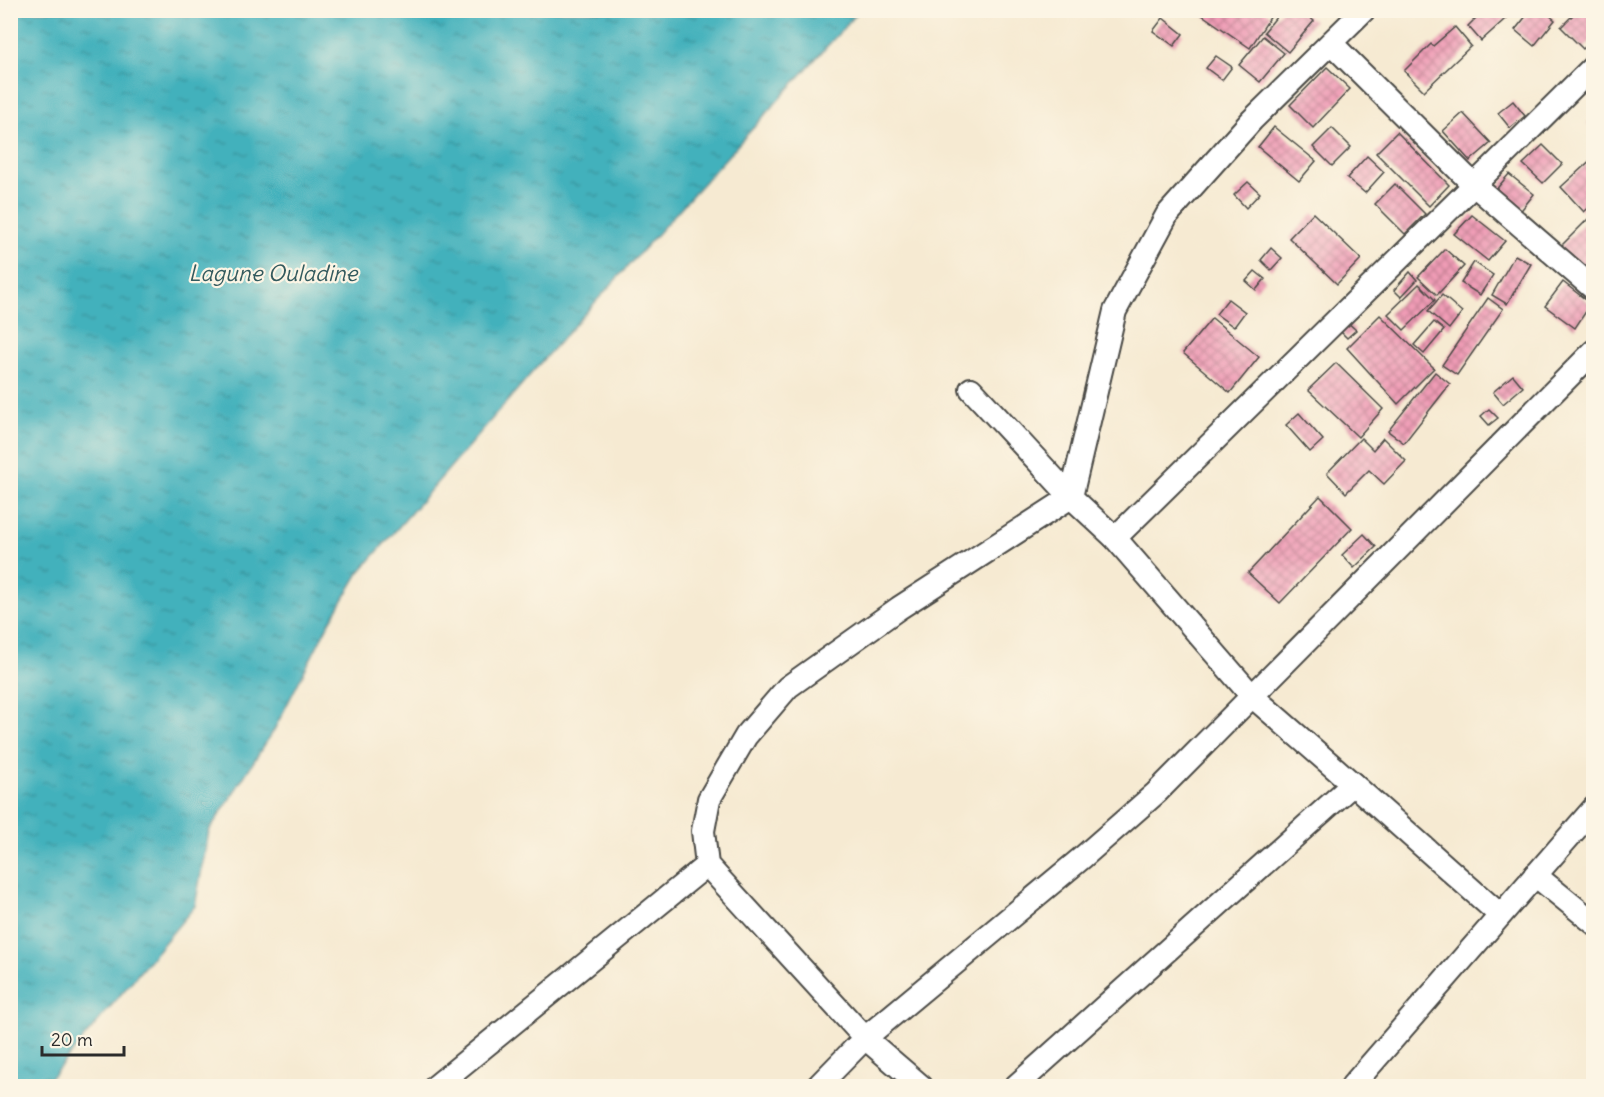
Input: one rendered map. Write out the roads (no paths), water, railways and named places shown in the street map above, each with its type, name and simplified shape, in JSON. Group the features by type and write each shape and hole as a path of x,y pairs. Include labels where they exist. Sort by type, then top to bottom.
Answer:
{"street":[{"path":"921,1086 865,1038 707,866 703,831 709,799 746,736 788,687 898,608 1071,497 1115,310 1167,214 1252,120 1364,10"},
{"path":"1331,43 1474,185 1593,289"},
{"path":"1114,538 1593,66"},
{"path":"818,1086 865,1038 1083,857 1156,793 1593,351"},
{"path":"971,389 1071,497 1114,538 1252,696 1500,915"},
{"path":"1016,1086 1353,784"},
{"path":"1352,1086 1593,808"},
{"path":"435,1086 707,866"},
{"path":"1535,875 1593,923"}],"water":[{"name":"Lagune Ouladine","path":"10,11 859,11 542,361 359,573 328,625 274,730 209,831 195,906 54,1074 41,1086 10,1086"}]}
